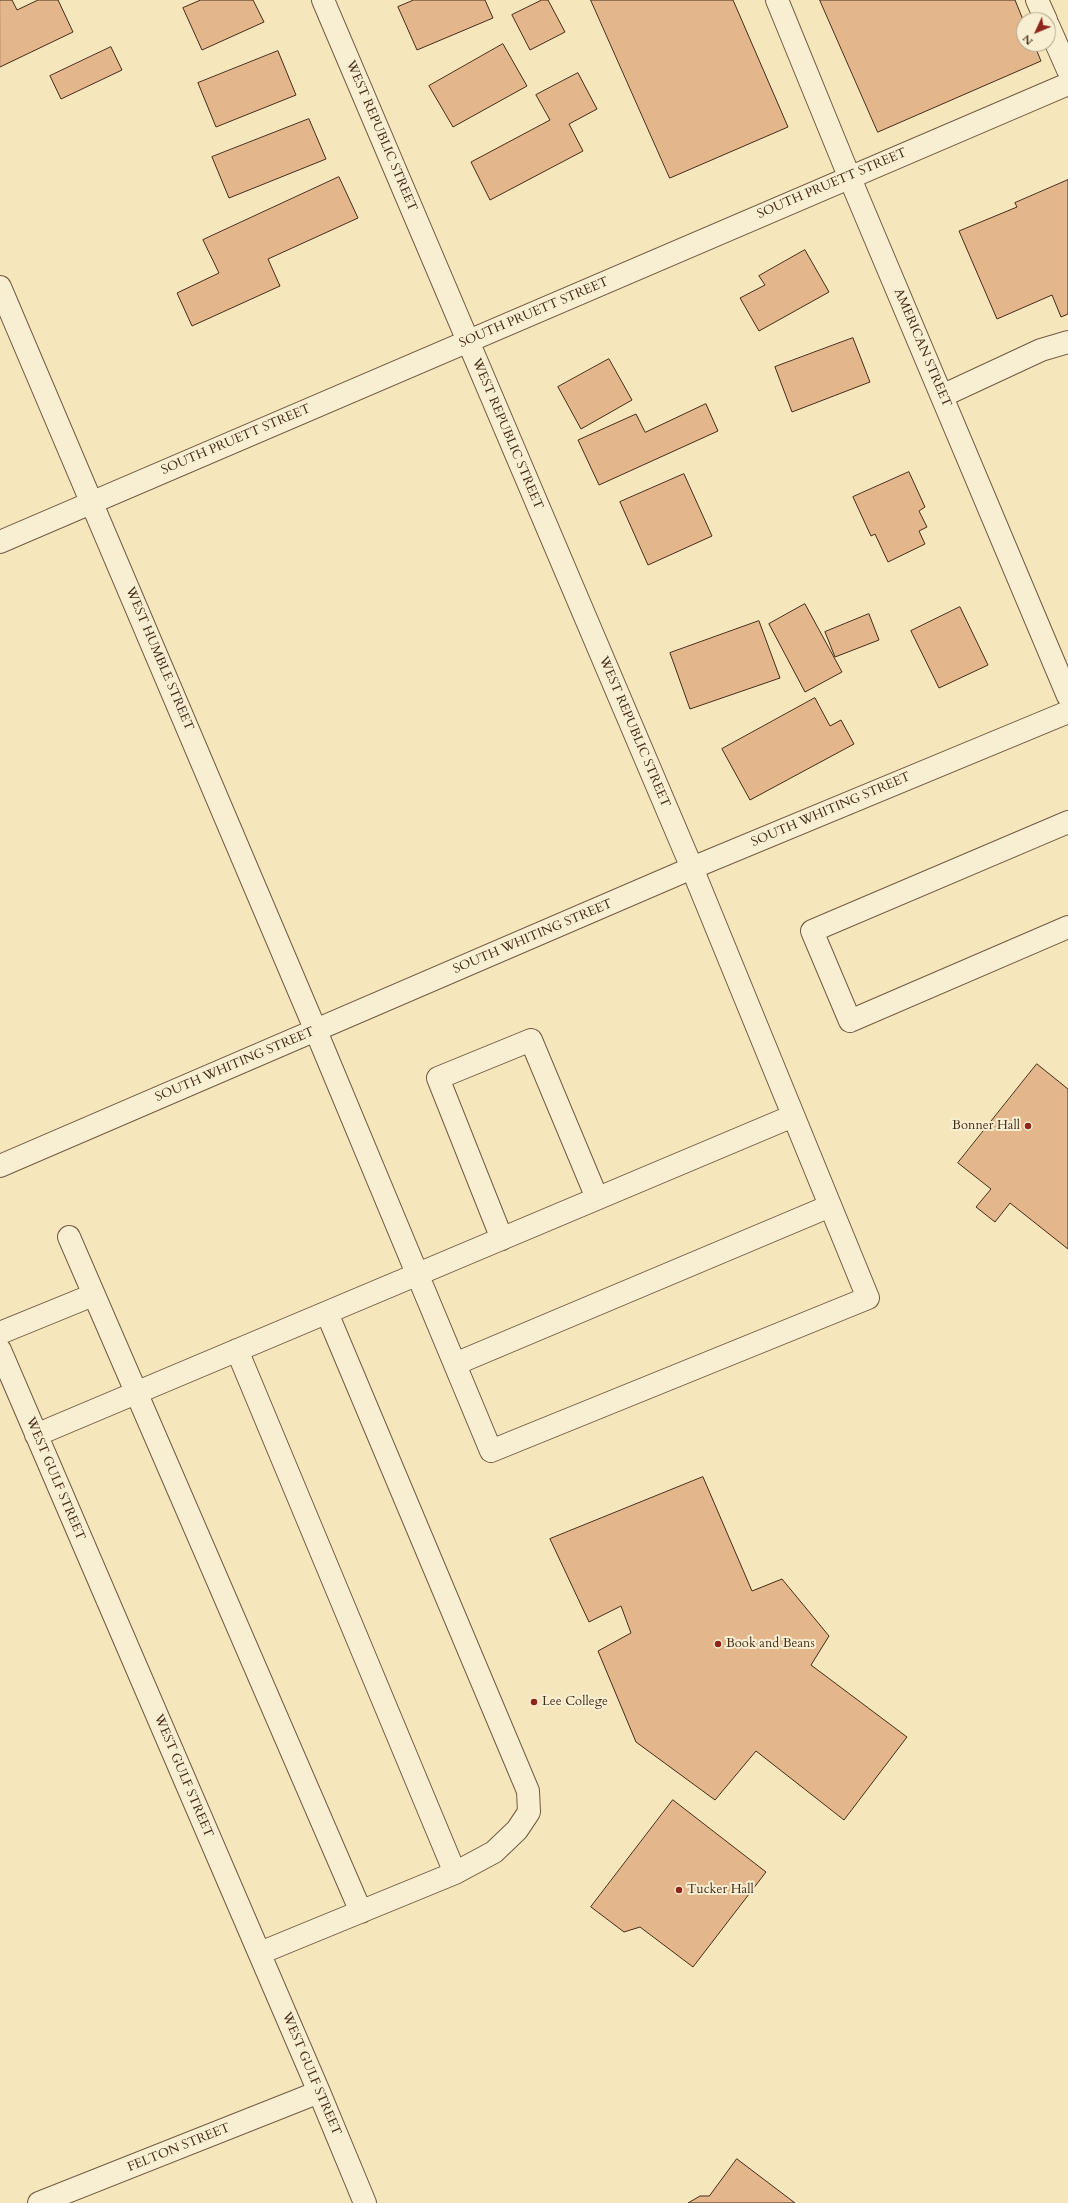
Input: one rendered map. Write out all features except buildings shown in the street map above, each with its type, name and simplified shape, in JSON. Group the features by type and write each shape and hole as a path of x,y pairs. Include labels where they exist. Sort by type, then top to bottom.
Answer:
{"street":[{"name":"WEST REPUBLIC STREET","path":"323,0 692,868 830,1206"},
{"name":"AMERICAN STREET","path":"777,0 849,176 1068,696"},
{"path":"1036,0 1042,12"},
{"path":"1056,43 1068,70"},
{"name":"SOUTH PRUETT STREET","path":"0,542 92,501 468,342 849,176 1068,84"},
{"name":"WEST HUMBLE STREET","path":"0,287 316,1031 491,1452 868,1298 830,1206"},
{"path":"942,396 1041,350 1068,342"},
{"name":"SOUTH WHITING STREET","path":"0,1166 692,868 1068,712"},
{"path":"1068,822 812,931 850,1021 1068,927"},
{"path":"502,1239 438,1078 531,1040 597,1198"},
{"path":"36,1435 793,1116"},
{"path":"455,1364 830,1206"},
{"path":"69,1237 361,1912"},
{"path":"0,1333 93,1295"},
{"path":"260,1953 455,1873 494,1852 517,1830 529,1812 528,1791 327,1313"},
{"name":"WEST GULF STREET","path":"0,1350 260,1953 365,2203"},
{"path":"237,1350 455,1873"},
{"name":"FELTON STREET","path":"39,2203 319,2092"}],"place":[{"name":"Bonner Hall","path":"1028,1126"},
{"name":"Book and Beans","path":"718,1644"},
{"name":"Lee College","path":"534,1702"},
{"name":"Tucker Hall","path":"679,1890"}]}
